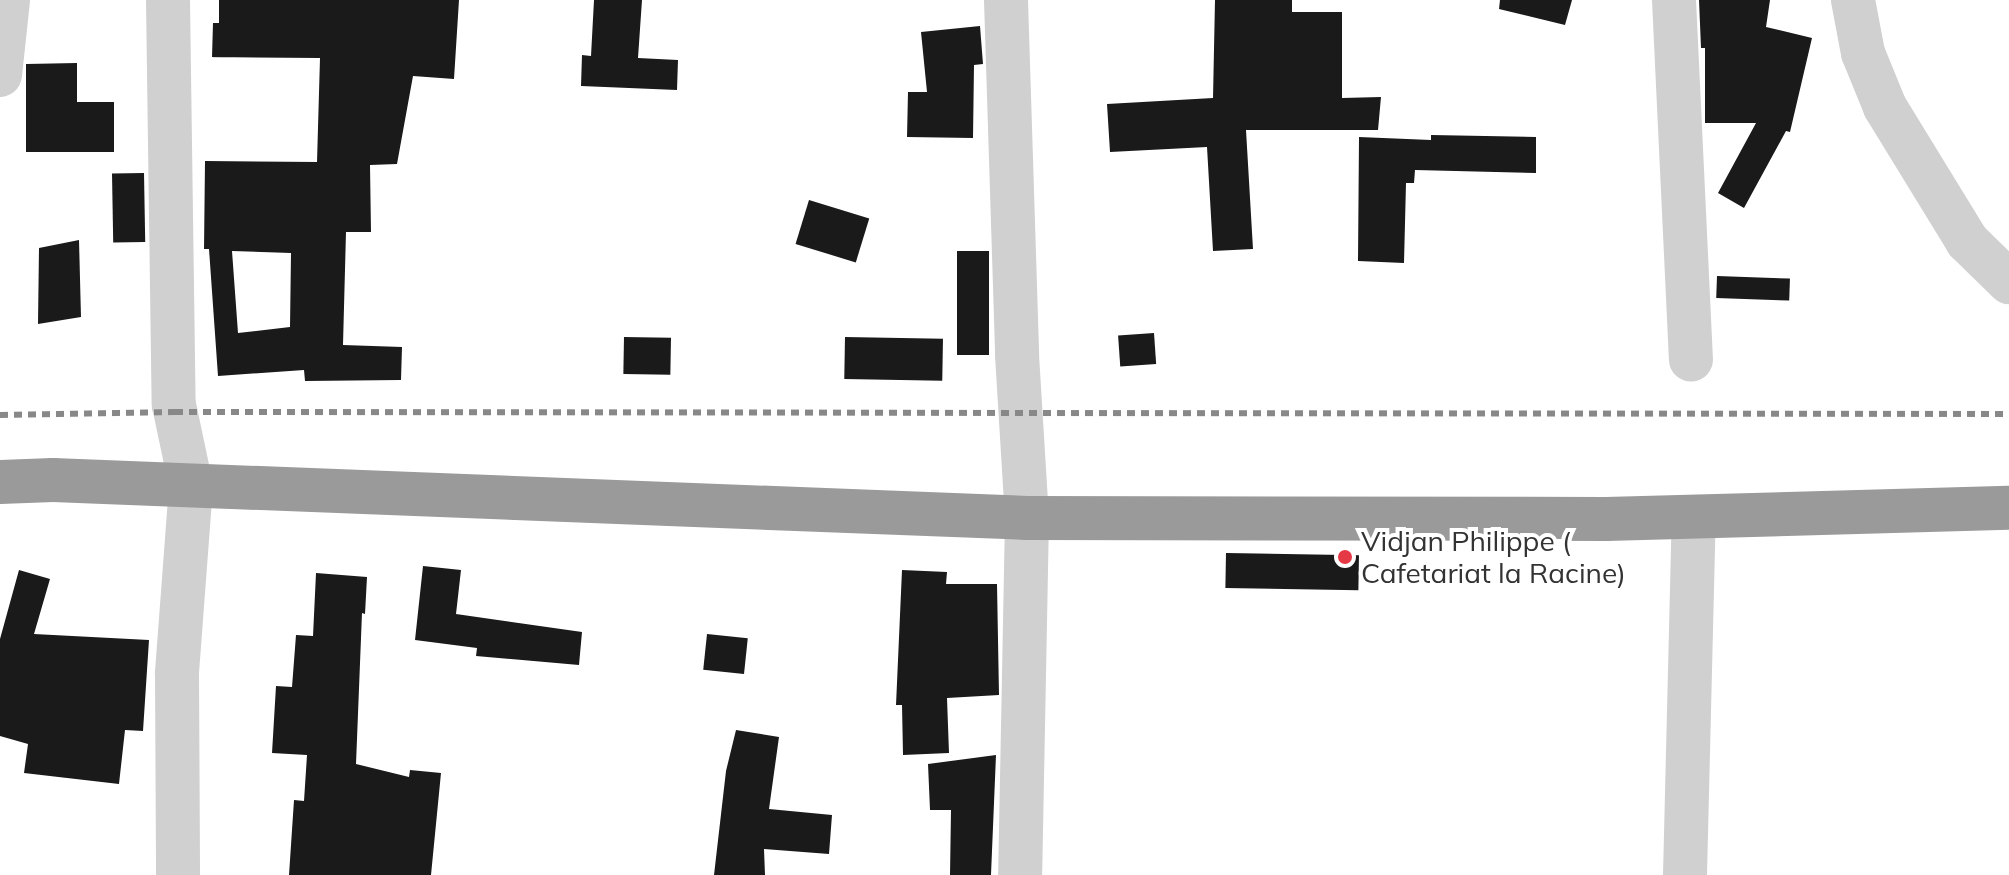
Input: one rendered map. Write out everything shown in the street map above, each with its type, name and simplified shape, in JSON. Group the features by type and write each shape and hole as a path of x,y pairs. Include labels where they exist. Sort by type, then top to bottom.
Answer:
{"highway":[{"path":"0,482 53,480 1027,518 1694,518 2009,508"}],"street":[{"path":"0,75 8,0"},
{"path":"168,0 174,405 191,486 177,674 178,875"},
{"path":"1006,0 1017,355 1027,518 1020,875"},
{"path":"1674,0 1691,360"},
{"path":"1853,0 1863,53 1885,107 1967,241 2009,282"},
{"path":"1685,875 1694,518"}],"building":[{"path":"219,0 459,0 454,79 413,76 397,164 370,165 371,232 346,232 343,345 402,347 401,380 305,381 304,370 218,376 209,249 204,249 205,161 317,162 320,58 212,57 213,23 219,23","holes":["232,251 291,253 290,327 238,333"]},
{"path":"594,0 642,0 638,58 678,60 677,90 581,86 582,55 591,56"},
{"path":"1215,0 1292,0 1292,12 1342,12 1342,98 1381,97 1378,130 1246,130 1253,249 1213,251 1207,147 1110,152 1107,104 1213,98"},
{"path":"1500,0 1572,0 1565,25 1499,9"},
{"path":"1699,0 1770,0 1766,27 1812,38 1790,132 1786,131 1744,208 1718,193 1756,123 1705,123 1705,48 1701,48"},
{"path":"980,26 983,64 974,65 973,138 907,137 908,92 927,92 921,32"},
{"path":"77,63 77,102 114,102 114,152 26,152 26,64"},
{"path":"1431,135 1536,137 1536,173 1415,170 1414,183 1406,183 1404,263 1358,261 1359,137 1431,140"},
{"path":"144,173 145,242 113,243 112,174"},
{"path":"809,200 869,218 856,262 796,244"},
{"path":"79,240 81,317 38,324 39,248"},
{"path":"957,251 989,251 989,355 957,355"},
{"path":"1717,276 1790,279 1789,301 1716,298"},
{"path":"1154,333 1156,364 1120,366 1118,336"},
{"path":"624,337 671,338 670,375 623,374"},
{"path":"845,337 943,339 942,381 844,379"},
{"path":"1226,553 1359,555 1358,590 1225,588"},
{"path":"423,566 461,570 456,614 582,632 579,665 476,656 477,648 415,640"},
{"path":"19,570 50,579 34,634 149,640 143,731 125,730 119,784 24,773 28,744 0,736 0,639"},
{"path":"902,570 947,572 946,584 997,584 999,695 947,698 949,753 903,755 902,705 896,705"},
{"path":"316,573 367,577 365,614 362,613 356,764 409,777 410,770 441,773 431,875 289,875 294,800 304,801 307,755 272,753 276,686 292,687 296,635 313,636"},
{"path":"707,634 748,638 744,674 703,670"},
{"path":"736,730 779,737 769,809 832,815 829,854 764,849 765,875 714,875 726,771"},
{"path":"996,755 991,875 950,875 951,810 930,810 928,764"}],"railway":[{"path":"0,415 175,412 2009,414"}],"place":[{"name":"Vidjan Philippe ( Cafetariat la Racine)","path":"1345,557"}]}
